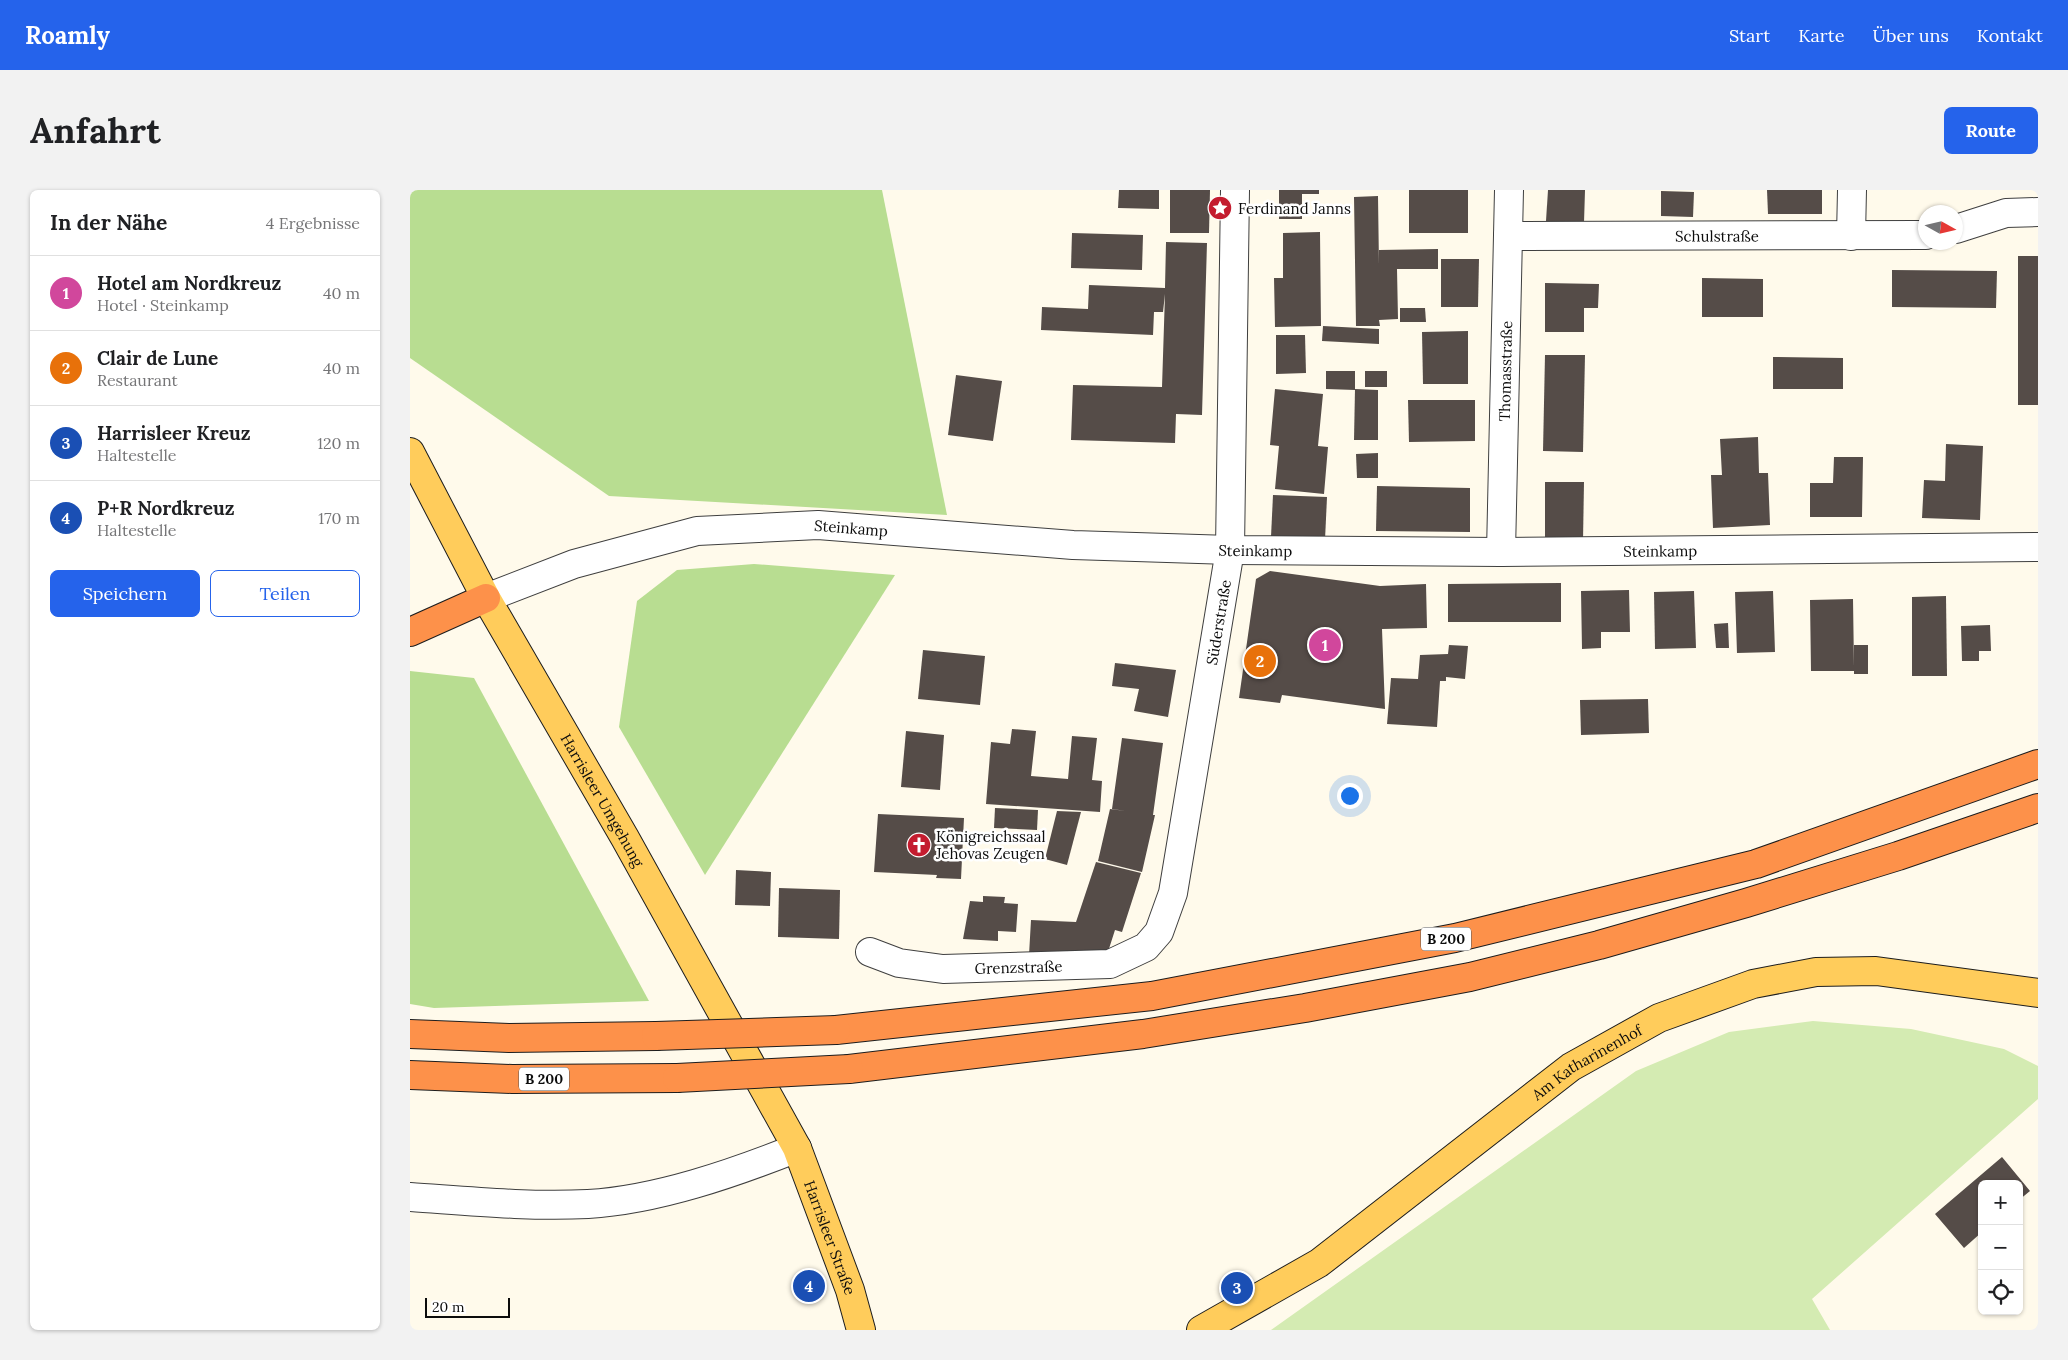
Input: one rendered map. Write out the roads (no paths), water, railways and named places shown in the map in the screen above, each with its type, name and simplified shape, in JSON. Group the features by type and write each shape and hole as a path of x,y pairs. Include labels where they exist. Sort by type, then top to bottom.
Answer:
{"highway":[{"path":"410,632 486,598"},
{"name":"B 200","path":"410,1034 509,1038 656,1036 836,1030 1152,996 1455,938 1756,864 2038,764"},
{"name":"B 200","path":"410,1075 512,1079 677,1078 849,1070 1143,1034 1305,1008 1470,977 1599,945 1746,903 1898,856 2038,808"}],"main road":[{"name":"Harrisleer Umgehung","path":"410,452 486,598 625,838 797,1148"},
{"name":"Am Katharinenhof","path":"1201,1330 1319,1263 1572,1067 1659,1018 1754,984 1816,972 1876,971 2038,994"},
{"name":"Harrisleer Straße","path":"797,1148 850,1290 861,1330"}],"street":[{"name":"Süderstraße","path":"1159,932 1173,894 1230,550 1235,190"},
{"name":"Thomasstraße","path":"1501,552 1508,190"},
{"path":"1852,190 1852,236"},
{"path":"1963,227 2006,212 2038,212"},
{"name":"Schulstraße","path":"1508,236 1918,235"},
{"name":"Steinkamp","path":"486,598 574,564 697,531 818,525 1073,545 1230,550 1501,552 2038,547"},
{"name":"Grenzstraße","path":"870,952 899,963 943,969 1110,964 1146,947 1159,932"},
{"path":"410,1197 512,1203 588,1204 630,1199 664,1192 754,1165 797,1148"}],"place":[{"name":"Ferdinand Janns","path":"1220,208"},
{"name":"Hotel am Nordkreuz","path":"1325,645"},
{"name":"Clair de Lune","path":"1260,661"},
{"name":"Königreichssaal Jehovas Zeugen","path":"919,845"},
{"name":"P+R Nordkreuz","path":"809,1286"},
{"name":"Harrisleer Kreuz","path":"1237,1288"}]}
